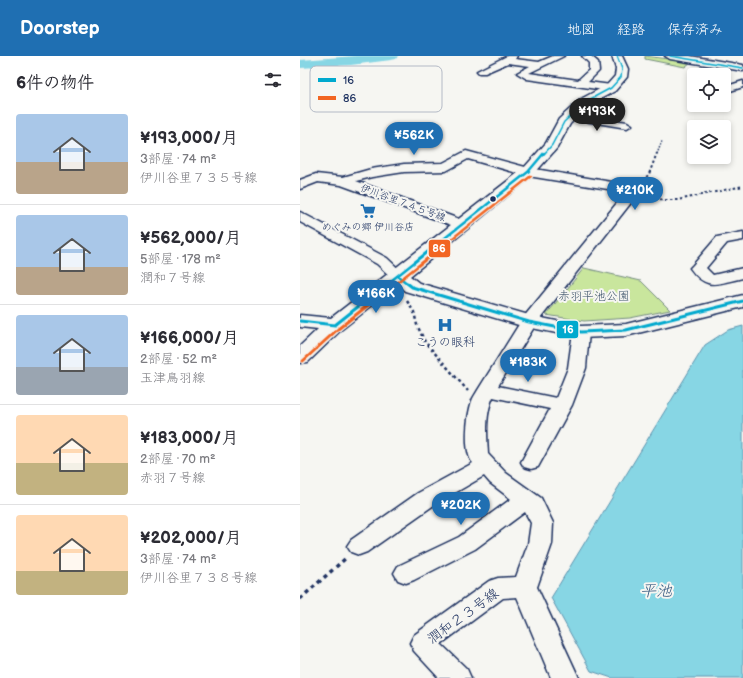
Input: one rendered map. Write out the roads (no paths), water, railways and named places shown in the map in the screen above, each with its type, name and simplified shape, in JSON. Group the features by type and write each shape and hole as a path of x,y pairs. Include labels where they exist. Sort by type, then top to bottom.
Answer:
{"street":[{"path":"560,56 522,73 527,76 611,88"},
{"path":"580,84 594,71 593,62 586,56"},
{"path":"300,357 334,325 396,278 528,172 552,145 564,122 585,102 611,88 621,77 622,69 617,56"},
{"path":"670,56 698,58 743,68"},
{"path":"482,70 510,58 540,65"},
{"path":"731,87 742,84"},
{"path":"570,116 628,125"},
{"path":"300,185 316,178 344,181 371,173 404,168 446,167 466,155 528,172 635,190 529,322 484,398 477,426 478,456 498,478 533,504 542,523 540,544 525,587 565,678"},
{"name":"伊川谷里７４５号線","path":"344,181 462,225"},
{"path":"300,216 382,262 396,278 412,287 529,322 581,332 626,330 743,301"},
{"path":"743,236 722,240 698,268 710,280 743,272"},
{"path":"300,321 334,325"},
{"path":"531,462 562,405 577,368 581,332"},
{"path":"484,398 562,405"},
{"path":"359,546 426,499 486,465"},
{"path":"406,573 467,543 527,499"},
{"name":"潤和２３号線","path":"457,678 423,643 498,588 525,587"}],"water":[{"name":"平池","path":"743,326 743,678 612,678 591,671 551,598 705,345 728,330"}],"waterway":[{"path":"300,64 351,61 391,56"}],"place":[{"name":"めぐみの郷 伊川谷店","path":"368,211"},
{"name":"こうの眼科","path":"445,325"}],"park label":[{"name":"赤羽平池公園","path":"594,296"}]}
